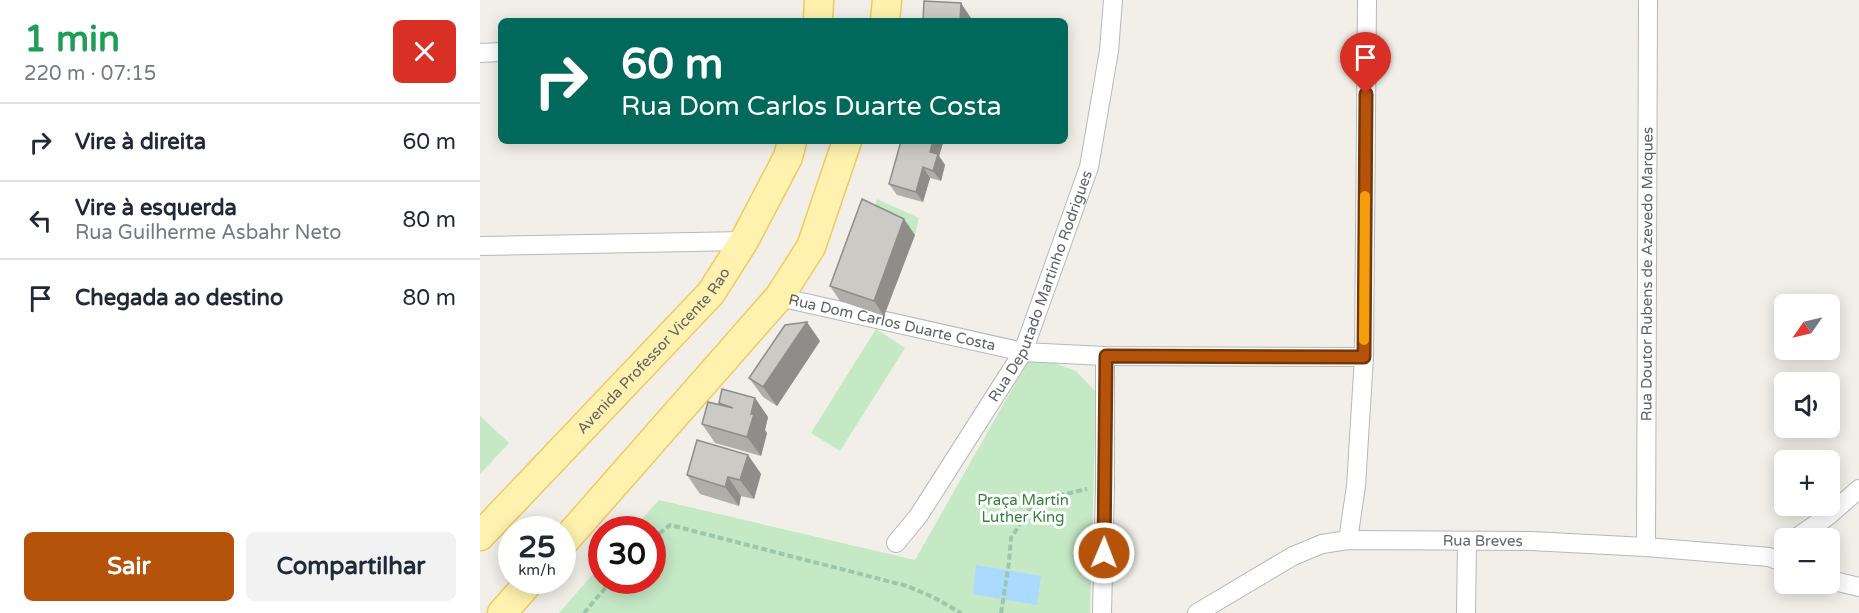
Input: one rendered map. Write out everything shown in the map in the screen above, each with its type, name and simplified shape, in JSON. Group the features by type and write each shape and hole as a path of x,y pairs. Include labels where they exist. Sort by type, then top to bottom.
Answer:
{"main road":[{"path":"818,18 819,0"},
{"path":"885,18 887,0"},
{"name":"Avenida Professor Vicente Rao","path":"480,536 711,294 744,241 788,157 791,144"},
{"path":"576,528 779,297 811,247 846,144"},
{"path":"502,613 519,594"}],"street":[{"name":"Rua Deputado Martinho Rodrigues","path":"896,543 919,515 1023,352 1089,167 1109,51 1113,0"},
{"path":"1348,540 1356,486 1364,357 1367,0"},
{"name":"Rua Doutor Rubens de Azevedo Marques","path":"1646,547 1648,0"},
{"path":"480,53 498,52"},
{"path":"480,246 744,241"},
{"name":"Rua Dom Carlos Duarte Costa","path":"779,297 1023,352 1106,356 1364,357"},
{"path":"1102,613 1106,356"},
{"path":"1811,528 1859,489"},
{"name":"Rua Breves","path":"1197,613 1293,556 1322,544 1348,540 1532,541 1646,547 1774,560"},
{"path":"1466,613 1467,541"},
{"path":"1840,582 1859,587"}],"path":[{"path":"1001,613 1011,538 1035,501 1094,487 1105,487"},
{"path":"666,528 670,525 907,586 961,613"},
{"path":"584,613 600,594"}],"green space":[{"path":"877,199 919,218 915,235 873,214"},
{"path":"876,329 905,348 840,451 811,433"},
{"name":"Praça Martin Luther King","path":"1028,361 1054,363 1076,371 1096,392 1090,613 559,613 588,580 588,594 666,594 666,516 645,516 659,500 915,560"},
{"path":"480,416 509,443 480,474"}],"water":[{"path":"976,565 1041,576 1037,605 973,594"}],"building":[{"path":"924,1 961,3 960,18 923,18"},
{"path":"900,144 932,144 930,152 938,154 933,171 923,167 916,192 889,184"},
{"path":"862,199 904,219 874,301 830,286"},
{"path":"807,322 763,387 749,378 785,325"},
{"path":"722,389 755,398 751,414 754,414 747,437 702,424 708,402 733,408 719,403"},
{"path":"697,440 748,455 740,480 728,477 725,487 687,475"}],"slow traffic":[{"path":"1364,340 1365,196"}],"route":[{"path":"1104,553 1106,356 1364,357 1366,94"}]}
